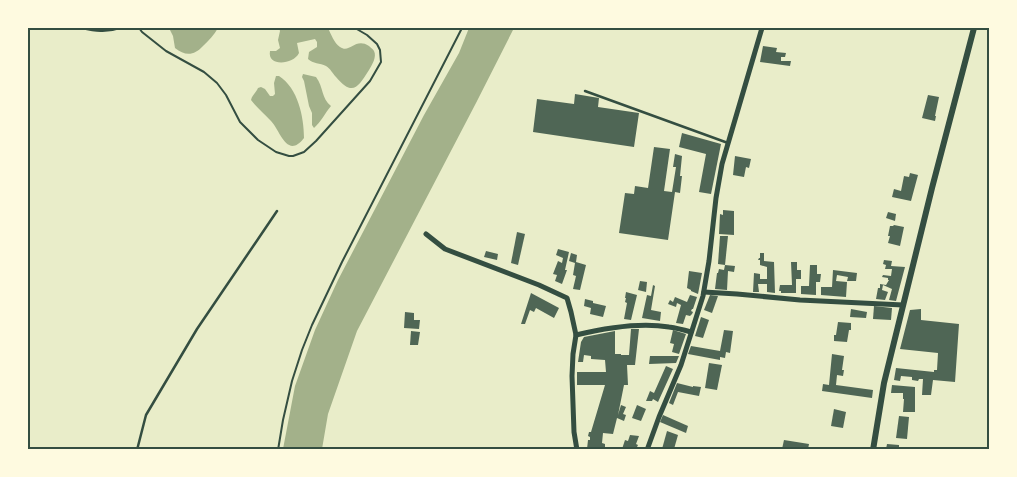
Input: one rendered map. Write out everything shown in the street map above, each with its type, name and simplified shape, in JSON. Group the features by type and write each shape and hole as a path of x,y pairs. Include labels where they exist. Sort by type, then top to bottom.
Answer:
{"street":[{"path":"647,450 681,365 704,292 722,164 762,28"},
{"path":"873,450 884,383 974,28"},
{"path":"426,234 445,249 539,285 567,298 576,335 572,376 574,432 577,450"},
{"path":"704,292 800,300 903,305"},
{"path":"576,335 605,328 639,326 667,326 691,332"}],"lane":[{"path":"585,91 728,143"},
{"path":"137,450 146,415 197,329 277,211"}],"path":[{"path":"81,28 102,32 120,28"},
{"path":"134,28 139,28 166,51 196,67 216,83 226,94 240,122 258,140 276,152 289,156 304,152 316,141 370,81 381,62 380,50 377,44 355,28"},
{"path":"278,450 282,420 292,381 314,319 462,28"}],"shaded area":[{"path":"169,28 218,28 200,49 186,54 175,48 173,36"},
{"path":"279,28 328,28 336,43 344,49 360,43 369,46 375,53 374,61 358,85 351,88 347,87 327,67 308,59 309,52 317,47 315,39 297,43 299,53 292,60 281,63 272,60 270,51 276,51 280,48 278,40"},
{"path":"469,28 514,28 357,331 328,414 322,449 283,449 295,386 315,330 338,280 424,115 459,53"},
{"path":"303,74 316,77 326,100 331,106 314,128 302,77"},
{"path":"276,76 286,81 291,88 301,112 304,138 293,146 288,145 284,141 271,121 251,100 258,88 261,87 270,96 273,96 275,94 274,83"}],"building":[{"path":"763,46 777,48 776,52 786,53 785,57 781,57 781,61 791,61 790,66 760,62"},
{"path":"575,94 599,98 598,107 639,113 634,147 533,132 537,99 574,104"},
{"path":"928,95 939,97 935,121 922,118"},
{"path":"682,133 721,144 711,194 699,192 706,154 679,147"},
{"path":"654,147 670,149 664,191 672,192 676,167 673,167 675,154 682,156 680,193 675,192 668,240 619,233 625,193 634,194 635,186 648,188"},
{"path":"735,156 751,159 749,168 746,167 744,177 733,175"},
{"path":"910,173 918,175 911,201 892,197 894,189 901,191 904,176 909,177"},
{"path":"723,210 734,211 734,235 719,234 720,214 723,215"},
{"path":"888,212 896,214 895,221 886,218"},
{"path":"890,226 904,227 900,246 888,243"},
{"path":"517,232 525,234 518,265 511,263"},
{"path":"720,236 728,236 725,265 718,264"},
{"path":"558,249 569,252 565,270 567,270 562,284 555,281 557,275 553,274 558,261 562,263 563,258 556,255"},
{"path":"486,251 498,254 497,260 484,257"},
{"path":"571,253 577,255 576,262 586,265 580,290 573,289 576,276 573,275 575,263 569,261"},
{"path":"760,253 764,253 764,261 774,262 775,293 767,292 767,284 758,284 759,292 753,292 754,273 760,274 760,279 767,279 767,267 760,265 760,260 758,260"},
{"path":"884,260 892,261 891,266 905,267 896,301 889,300 892,289 883,285 882,290 888,292 885,300 876,299 880,284 886,285 889,280 882,277 883,275 891,276 892,269 885,269"},
{"path":"791,262 797,262 797,270 801,270 801,279 796,279 796,293 781,293 779,291 780,285 792,285"},
{"path":"725,265 735,266 734,272 728,271 727,290 715,289 717,273 719,269 724,270"},
{"path":"810,265 817,265 817,274 821,274 820,282 816,282 816,295 801,294 801,286 809,286"},
{"path":"833,270 857,273 856,281 847,281 848,277 837,275 836,281 847,282 846,297 821,295 821,287 832,287"},
{"path":"689,271 702,273 698,294 687,288"},
{"path":"640,281 647,282 646,292 638,290"},
{"path":"653,285 655,286 651,310 661,312 660,321 642,318 647,295 651,296"},
{"path":"626,292 637,295 631,320 624,319 627,303 625,302"},
{"path":"531,293 559,308 554,318 536,308 534,312 530,310 525,324 521,324"},
{"path":"690,295 697,297 691,311 693,312 692,314 690,316 686,315 683,324 676,323 681,305 677,303 676,307 668,304 670,300 673,302 675,297 687,302"},
{"path":"710,295 718,296 712,313 704,310"},
{"path":"585,299 606,306 603,317 590,314 591,308 584,306"},
{"path":"874,306 892,308 891,320 873,319"},
{"path":"851,309 867,312 866,318 850,317"},
{"path":"921,309 921,320 959,324 955,382 933,380 931,395 922,395 923,379 918,381 912,380 912,377 901,376 900,381 894,380 896,368 934,372 934,370 937,370 938,353 900,349 910,310"},
{"path":"405,312 414,313 414,320 420,320 419,329 404,328"},
{"path":"701,317 709,320 703,338 695,336"},
{"path":"838,322 851,323 847,342 834,341"},
{"path":"631,329 639,329 635,365 627,365 628,385 624,385 618,415 621,405 626,407 623,414 626,415 624,421 617,418 613,434 603,433 602,443 605,444 605,449 587,449 588,440 590,440 589,432 591,432 605,385 577,385 577,372 606,372 605,360 591,359 591,356 584,355 583,362 578,362 581,342 584,337 615,331 615,354 629,355"},
{"path":"673,330 686,334 679,354 672,352 674,344 670,343"},
{"path":"724,330 733,331 730,353 726,352 725,358 720,357 720,360 688,354 691,346 720,351"},
{"path":"411,331 420,332 418,345 410,345"},
{"path":"832,354 844,356 843,376 837,375 836,385 873,390 872,398 822,391 823,384 829,385"},
{"path":"650,356 679,356 676,363 649,364"},
{"path":"709,363 722,365 717,390 705,388"},
{"path":"666,366 673,369 658,402 653,399 652,401 646,401 650,391 654,393"},
{"path":"677,383 701,387 699,396 678,392 673,405 669,403"},
{"path":"892,385 915,387 915,412 903,412 903,393 891,393"},
{"path":"637,405 646,409 641,421 632,418"},
{"path":"834,409 846,412 843,428 831,426"},
{"path":"663,415 688,426 686,433 660,422"},
{"path":"899,416 909,417 907,439 896,438"},
{"path":"667,431 678,435 674,449 662,449"},
{"path":"630,435 639,436 636,449 622,449 625,440 628,441"},
{"path":"784,440 809,444 808,449 782,449"},
{"path":"887,444 899,445 899,449 886,449"}]}
